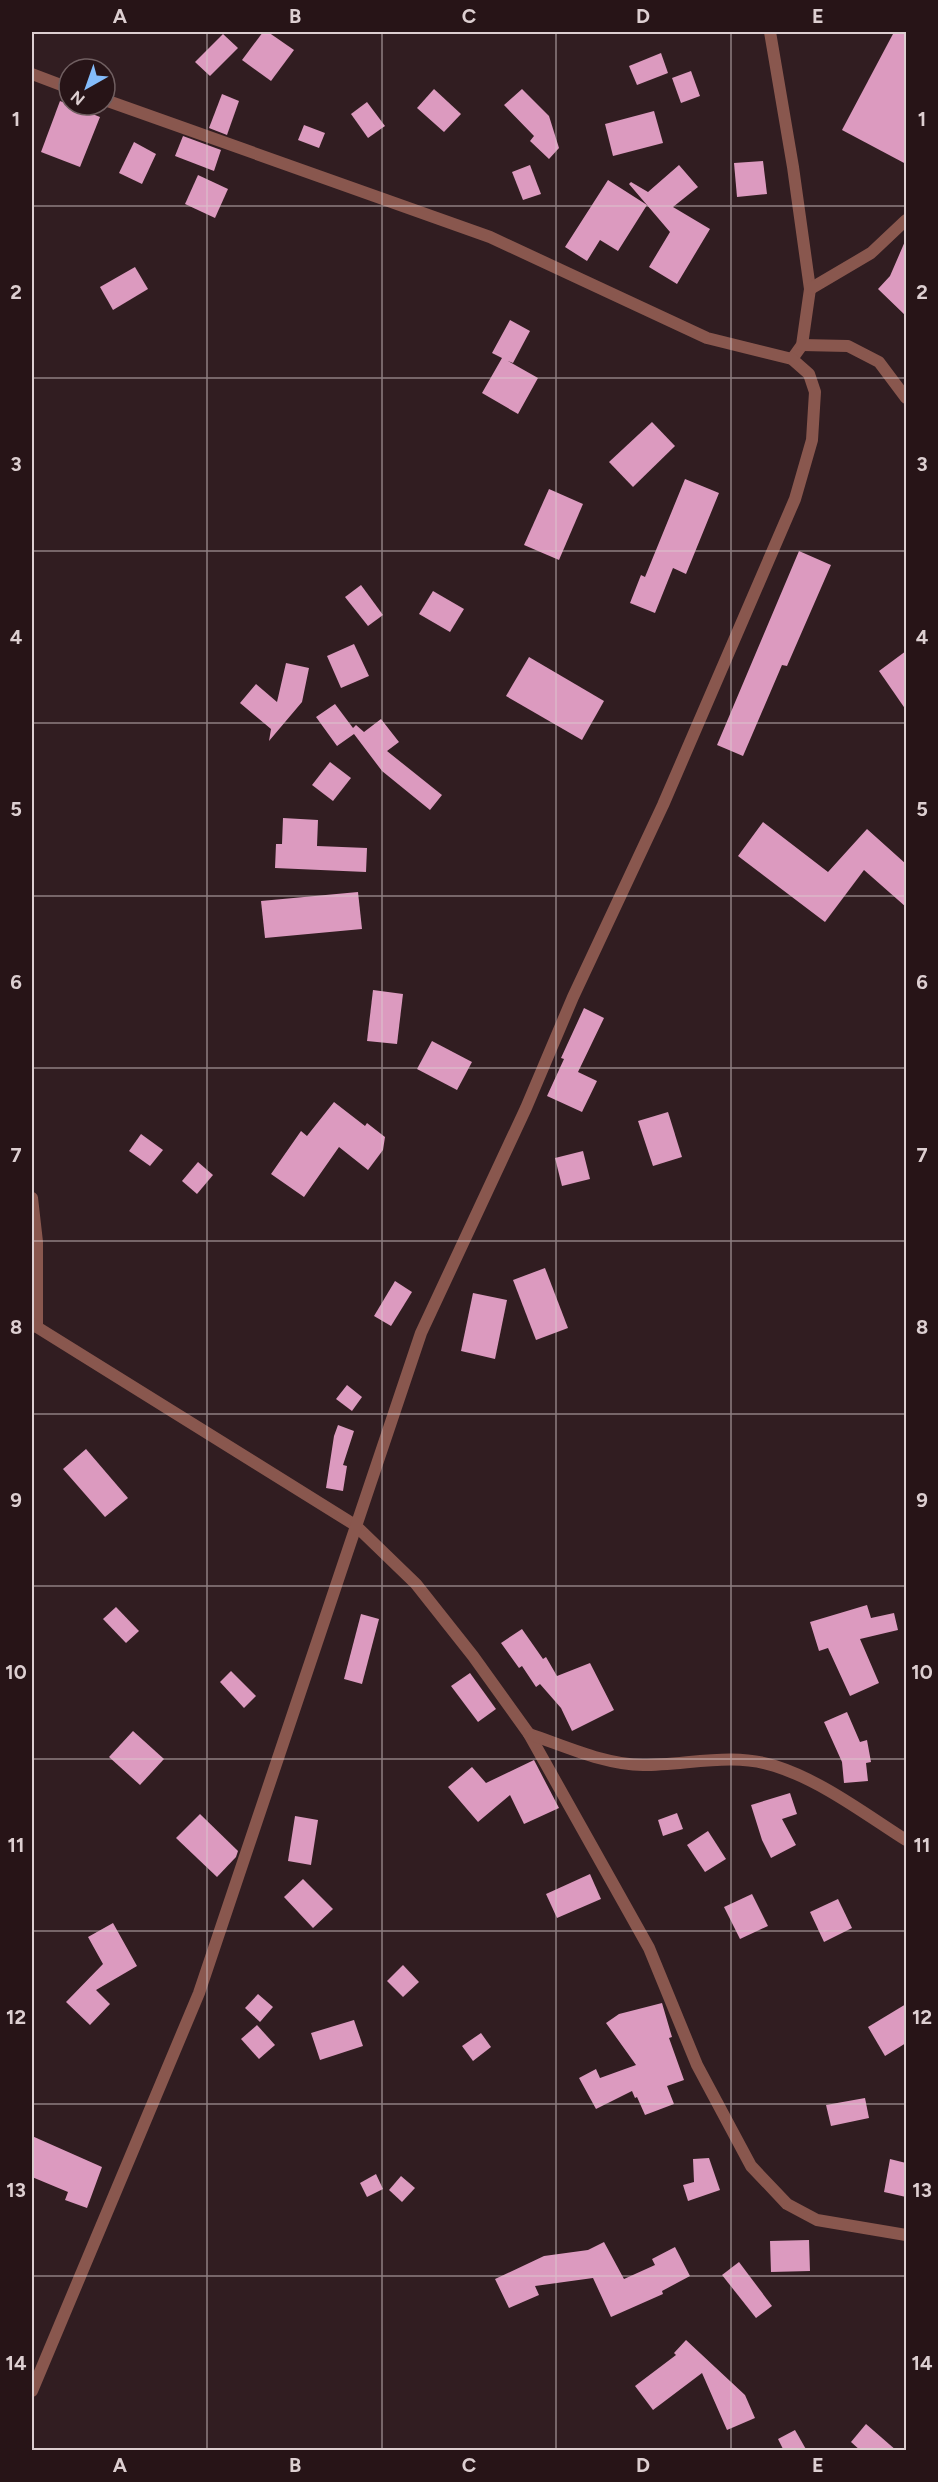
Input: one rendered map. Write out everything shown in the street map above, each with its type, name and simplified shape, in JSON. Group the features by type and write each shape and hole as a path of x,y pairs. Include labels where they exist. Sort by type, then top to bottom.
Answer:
{"street":[{"path":"770,32 793,167 810,289 802,345 792,359"},
{"path":"32,74 57,83"},
{"path":"32,2391 199,1993 421,1333 526,1108 573,997 663,805 795,499 812,440 815,392 809,374 792,359 707,338 490,237 117,104"},
{"path":"810,289 871,253 906,220"},
{"path":"802,345 848,346 879,362 906,398"},
{"path":"32,1198 37,1242 34,1326 355,1525 416,1584 473,1656 529,1734 649,1948 697,2065 751,2166 787,2204 817,2220 906,2235"},
{"path":"529,1734 620,1763 644,1765 740,1758 774,1766 805,1778 906,1840"}],"building":[{"path":"263,32 268,32 294,50 271,81 242,60"},
{"path":"894,32 906,32 906,164 842,130"},
{"path":"223,34 238,48 210,76 195,62"},
{"path":"661,53 668,73 637,85 629,66"},
{"path":"691,71 700,96 681,103 672,78"},
{"path":"434,89 461,114 444,132 417,108"},
{"path":"522,89 549,116 559,148 549,159 530,141 534,136 504,105"},
{"path":"222,94 239,101 227,135 209,128"},
{"path":"367,102 385,126 368,138 351,114"},
{"path":"57,109 57,117 100,117 80,167 41,152"},
{"path":"654,111 663,143 613,156 605,124"},
{"path":"304,125 325,133 319,148 298,140"},
{"path":"183,136 221,150 214,171 175,156"},
{"path":"134,142 156,154 142,184 119,173"},
{"path":"763,161 767,194 737,197 734,163"},
{"path":"530,165 541,194 523,200 512,172"},
{"path":"679,165 698,187 673,207 710,229 677,284 649,267 670,232 629,184 631,182 648,192"},
{"path":"198,175 228,189 215,218 185,204"},
{"path":"608,180 647,205 618,251 600,240 587,261 565,247"},
{"path":"906,239 906,316 878,289 890,276"},
{"path":"135,267 148,289 113,310 100,287"},
{"path":"510,320 530,331 513,363 508,361 538,378 518,414 482,393 502,358 492,353"},
{"path":"652,422 675,446 633,487 609,462"},
{"path":"685,479 719,493 686,574 673,568 655,613 630,603 641,575 645,577"},
{"path":"549,489 583,504 559,560 524,545"},
{"path":"799,551 831,565 787,666 782,665 743,756 717,745"},
{"path":"361,585 383,615 368,626 345,597"},
{"path":"433,591 464,609 450,632 419,614"},
{"path":"354,644 369,676 341,688 327,656"},
{"path":"906,651 906,710 879,671"},
{"path":"529,657 604,701 582,740 506,696"},
{"path":"286,663 309,668 302,702 269,741 271,729 240,703 256,684 277,702"},
{"path":"335,704 353,728 356,725 364,732 381,719 399,742 387,751 442,795 430,810 382,771 354,734 337,746 316,717"},
{"path":"330,762 351,778 333,801 312,785"},
{"path":"283,818 318,820 317,846 367,848 366,872 275,868 276,844 282,844"},
{"path":"763,822 828,872 867,829 906,864 906,907 864,870 825,922 738,856"},
{"path":"358,892 362,929 265,938 261,901"},
{"path":"373,990 403,994 397,1044 367,1041"},
{"path":"584,1008 604,1018 578,1072 597,1081 582,1112 547,1096 564,1059 561,1058"},
{"path":"432,1041 472,1062 457,1090 417,1069"},
{"path":"334,1102 365,1126 367,1123 385,1137 383,1150 368,1170 339,1147 304,1197 271,1174 301,1131 307,1136"},
{"path":"668,1112 682,1157 653,1166 638,1121"},
{"path":"141,1134 163,1150 150,1166 129,1151"},
{"path":"583,1151 590,1179 562,1186 555,1158"},
{"path":"198,1162 213,1175 197,1194 182,1181"},
{"path":"545,1268 568,1328 536,1340 513,1280"},
{"path":"395,1281 412,1292 391,1326 374,1316"},
{"path":"473,1293 507,1300 495,1359 461,1351"},
{"path":"347,1385 362,1397 352,1411 336,1399"},
{"path":"338,1425 354,1431 343,1465 347,1466 343,1491 326,1488 334,1436"},
{"path":"86,1449 128,1498 105,1517 63,1469"},
{"path":"867,1605 871,1618 894,1613 898,1630 860,1639 879,1683 850,1696 828,1648 819,1651 810,1622"},
{"path":"116,1607 139,1631 126,1643 103,1619"},
{"path":"361,1614 379,1619 362,1684 344,1679"},
{"path":"522,1629 543,1659 546,1657 557,1676 590,1663 614,1710 572,1731 561,1708 540,1684 536,1687 522,1666 519,1668 501,1643"},
{"path":"231,1671 256,1696 244,1708 220,1682"},
{"path":"470,1673 496,1709 478,1722 451,1686"},
{"path":"847,1712 860,1742 867,1740 871,1762 866,1763 868,1781 844,1783 842,1762 824,1722"},
{"path":"133,1731 164,1759 140,1785 109,1757"},
{"path":"534,1760 559,1808 524,1824 510,1795 478,1822 448,1787 472,1767 486,1783"},
{"path":"790,1793 797,1814 782,1819 796,1845 771,1858 762,1840 751,1805"},
{"path":"677,1813 683,1829 663,1836 658,1820"},
{"path":"200,1814 238,1851 236,1857 217,1877 176,1838"},
{"path":"295,1816 318,1820 311,1865 288,1861"},
{"path":"708,1831 726,1859 705,1872 687,1845"},
{"path":"590,1874 601,1899 557,1918 546,1894"},
{"path":"303,1879 333,1909 313,1928 284,1897"},
{"path":"752,1894 768,1926 740,1939 724,1907"},
{"path":"838,1899 852,1928 824,1942 810,1912"},
{"path":"113,1923 137,1966 96,1990 110,2004 90,2025 66,2002 103,1964 88,1937"},
{"path":"403,1965 419,1982 403,1997 387,1981"},
{"path":"258,1994 273,2007 260,2022 245,2008"},
{"path":"662,2003 672,2037 669,2038 684,2080 667,2086 674,2104 645,2115 632,2091 596,2109 579,2078 596,2069 600,2078 636,2065 606,2023 619,2014"},
{"path":"906,2004 906,2043 885,2056 868,2027"},
{"path":"354,2020 363,2046 320,2060 311,2033"},
{"path":"257,2025 275,2045 259,2059 241,2039"},
{"path":"481,2033 491,2047 473,2061 462,2046"},
{"path":"865,2098 869,2118 831,2126 826,2105"},
{"path":"32,2136 102,2167 87,2208 65,2200 68,2192 32,2177"},
{"path":"709,2158 720,2190 688,2201 683,2185 694,2182 693,2159"},
{"path":"890,2159 906,2163 906,2197 884,2192"},
{"path":"376,2174 383,2189 367,2197 360,2183"},
{"path":"401,2176 415,2188 402,2202 389,2190"},
{"path":"809,2240 810,2271 771,2272 770,2241"},
{"path":"604,2242 624,2279 655,2265 652,2259 675,2247 690,2276 662,2291 663,2294 611,2317 593,2278 535,2286 539,2295 509,2308 495,2279 544,2256 588,2250"},
{"path":"739,2262 772,2306 756,2318 722,2275"},
{"path":"686,2340 745,2395 755,2418 727,2430 702,2373 653,2410 635,2386 676,2355 674,2353"},
{"path":"866,2424 897,2451 861,2451 851,2442"},
{"path":"795,2430 807,2451 784,2451 778,2439"}]}
